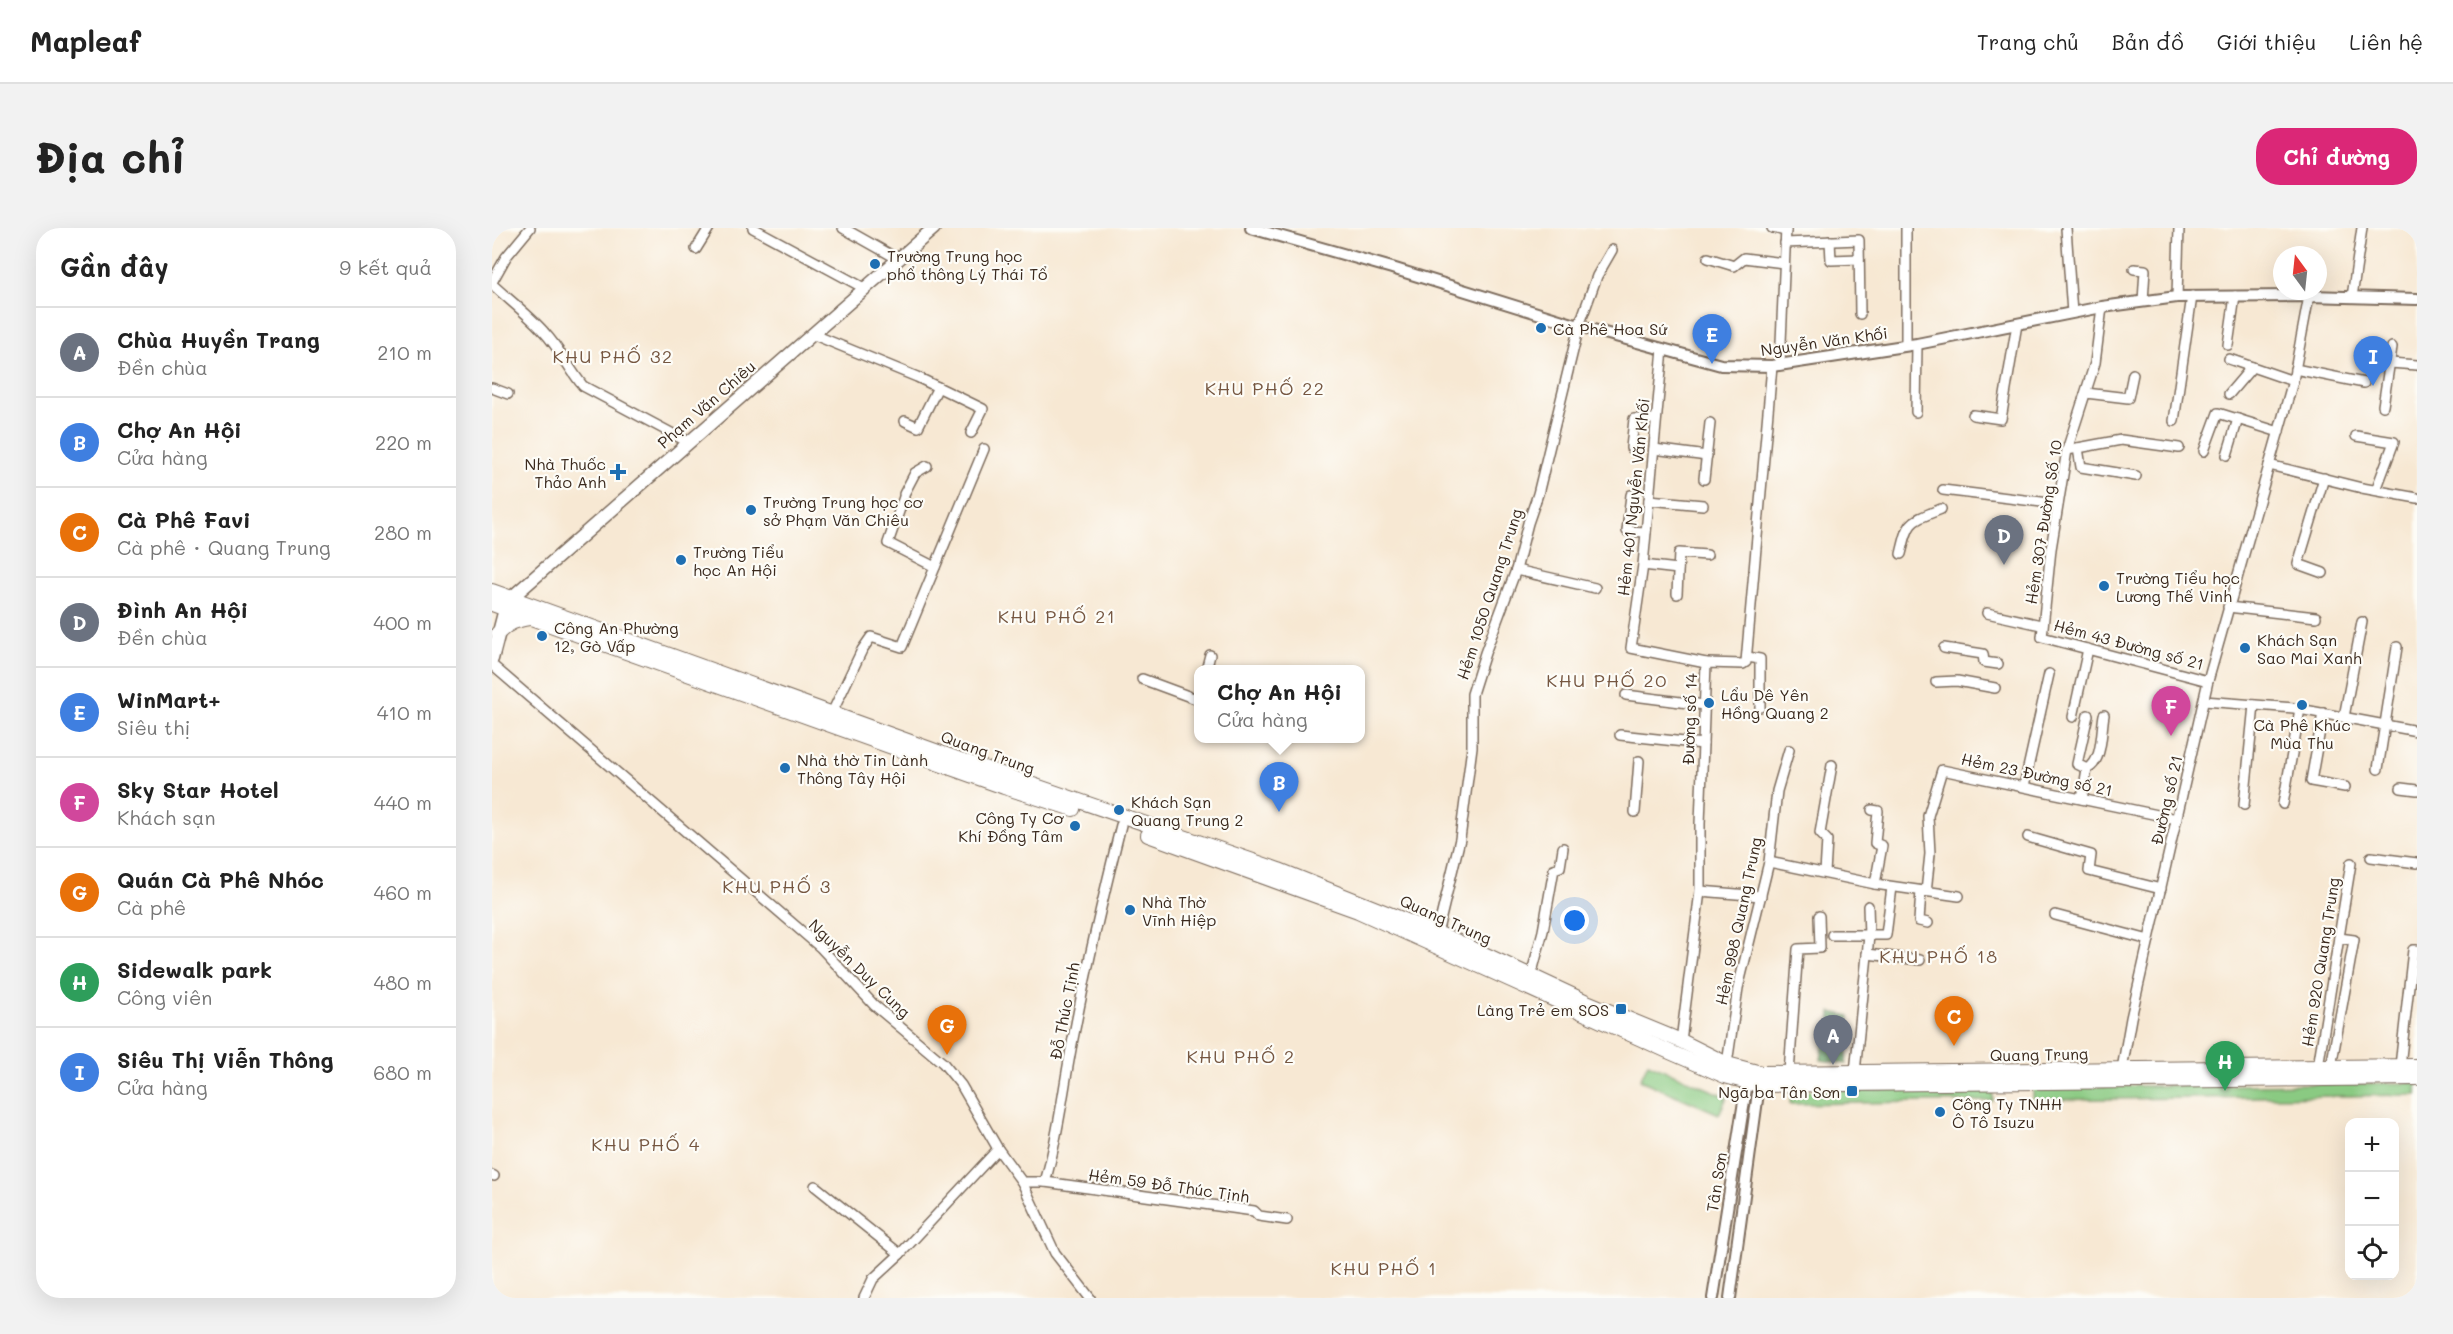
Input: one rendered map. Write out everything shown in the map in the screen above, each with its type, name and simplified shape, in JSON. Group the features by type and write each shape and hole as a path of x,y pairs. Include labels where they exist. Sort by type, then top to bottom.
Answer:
{"main road":[{"name":"Phạm Văn Chiêu","path":"502,604 934,228"},
{"name":"Quang Trung","path":"492,591 502,604 529,618 829,719"},
{"name":"Quang Trung","path":"502,604 1056,799 1279,870 1435,939 1725,1076 1754,1078 2121,1075 2417,1078"},
{"path":"492,659 502,604"},
{"path":"498,633 515,620 529,618"},
{"name":"Quang Trung","path":"1056,799 1121,825 1392,920"},
{"name":"Quang Trung","path":"1435,939 1531,976 1681,1041 1754,1078 1789,1073 1855,1072 2012,1076"},
{"name":"Quang Trung","path":"2121,1075 2417,1066"}],"street":[{"path":"530,228 514,246 492,283 544,332 566,359 573,374 583,386 688,442"},
{"path":"696,249 709,228"},
{"path":"753,228 864,288"},
{"path":"843,228 898,259"},
{"name":"Nguyễn Văn Khối","path":"1251,228 1392,268 1579,326 1721,365 1776,365 1912,344 2143,301 2192,296 2273,296"},
{"path":"1760,707 1760,658 1747,657 1776,365 1786,229 1772,228"},
{"path":"1858,228 1860,314"},
{"path":"1906,228 1916,412"},
{"path":"2066,228 2072,313"},
{"path":"2352,297 2362,228"},
{"path":"2177,297 2179,230"},
{"path":"1785,243 1859,240"},
{"path":"1830,241 1831,260 1859,259"},
{"name":"Hẻm 1050 Quang Trung","path":"1435,939 1460,839 1472,747 1472,694 1516,570 1538,494 1579,326 1597,276 1612,250"},
{"path":"1708,258 1734,266 1744,258 1784,263"},
{"path":"2134,269 2145,270 2143,301"},
{"path":"2174,421 2192,296"},
{"path":"2228,345 2235,296"},
{"name":"Nguyễn Văn Khối","path":"2327,296 2417,299"},
{"name":"Đường số 21","path":"2121,1075 2208,681 2293,381 2309,300"},
{"name":"Hẻm 307 Đường Số 10","path":"2042,637 2041,625 2067,450 2095,363 2102,307"},
{"path":"1973,415 2001,419 2017,324"},
{"path":"812,334 938,387 983,409 971,433"},
{"path":"2383,406 2392,347"},
{"name":"Hẻm 401 Nguyễn Văn Khối","path":"1663,349 1643,565 1631,648 1706,663"},
{"path":"2229,359 2293,381"},
{"path":"2390,363 2417,365"},
{"path":"2229,394 2252,367"},
{"path":"2295,369 2364,383"},
{"path":"2086,393 2128,398 2133,374"},
{"path":"905,421 918,427 938,387"},
{"path":"492,388 508,394"},
{"path":"2204,451 2218,413 2279,432"},
{"path":"1630,448 1634,419 1656,419"},
{"path":"2227,455 2238,419"},
{"path":"1704,479 1710,423"},
{"path":"2356,436 2394,442 2376,490"},
{"path":"2067,450 2121,440 2179,448"},
{"path":"829,719 862,650 871,637 902,646 984,448"},
{"path":"2078,448 2081,466 2136,477"},
{"path":"1654,449 1707,456"},
{"path":"2269,465 2376,490 2416,495"},
{"path":"927,466 915,473 904,495 888,543 935,567"},
{"path":"2323,573 2298,564 2324,478"},
{"path":"1943,490 2058,504"},
{"path":"1631,495 1627,531 1646,532"},
{"path":"1649,500 1703,504"},
{"path":"1901,554 1908,526 1915,520 1941,509"},
{"path":"1677,594 1680,553 1707,555"},
{"path":"1643,565 1678,569"},
{"path":"1516,570 1595,588"},
{"path":"2228,607 2316,617"},
{"path":"1987,613 2041,625"},
{"path":"2344,717 2362,622"},
{"name":"Hẻm 43 Đường số 21","path":"2042,637 2208,681"},
{"path":"2378,769 2397,647"},
{"path":"1944,648 1983,654 1984,662 1998,664"},
{"path":"2073,717 2088,649"},
{"path":"1207,665 1210,655"},
{"name":"Đường số 14","path":"1681,1041 1700,891 1706,663 1743,664 1747,657"},
{"name":"Nguyễn Duy Cung","path":"492,665 820,947 874,1005 943,1063 961,1085 998,1149 1023,1182 1055,1253 1090,1298"},
{"path":"2024,786 2049,674"},
{"path":"1142,679 1194,698"},
{"path":"1936,682 1957,681 1995,688"},
{"path":"1626,695 1704,705"},
{"path":"2204,701 2300,709 2417,731"},
{"path":"2244,805 2254,705"},
{"path":"2283,804 2300,709"},
{"path":"2323,713 2311,781 2345,787"},
{"path":"2088,715 2077,764 2087,769 2093,767 2097,759 2104,715"},
{"path":"1620,735 1703,744"},
{"name":"Hẻm 998 Quang Trung","path":"1726,1064 1738,988 1769,862 1776,791 1789,750"},
{"path":"1635,812 1639,761"},
{"path":"1825,873 1827,840 1820,833 1832,765"},
{"path":"2082,799 2087,769"},
{"name":"Hẻm 23 Đường số 21","path":"1924,892 1930,854 1928,816 1942,770 2177,819"},
{"path":"2401,788 2417,790"},
{"path":"1872,810 1878,811 1875,843 1882,846 1875,884"},
{"name":"Đỗ Thúc Tịnh","path":"1045,1182 1057,1142 1074,1031 1093,938 1121,825"},
{"path":"2028,837 2091,855 2089,871 2161,889"},
{"path":"1531,976 1544,931 1554,869 1560,867 1563,848"},
{"path":"2372,857 2417,862"},
{"path":"1769,862 1875,884 1959,896"},
{"name":"Hẻm 920 Quang Trung","path":"2325,1067 2339,938 2351,863"},
{"path":"1832,935 1886,935 1892,887"},
{"path":"1700,891 1761,896"},
{"path":"1924,892 1919,921 1928,923"},
{"path":"1855,1072 1869,936 1868,906"},
{"path":"2055,915 2149,940"},
{"path":"1789,1073 1798,949 1820,948 1819,916"},
{"path":"2325,1067 2354,940 2339,938"},
{"path":"2400,1066 2412,950 2417,950"},
{"path":"1867,954 1920,960"},
{"name":"Tân Sơn","path":"1713,1298 1754,1078"},
{"name":"Tân Sơn","path":"1730,1298 1754,1078"},
{"path":"864,1298 873,1279 900,1254 998,1149"},
{"path":"1023,1182 1045,1182"},
{"name":"Hẻm 59 Đỗ Thúc Tịnh","path":"1045,1182 1254,1211 1259,1216 1287,1220"},
{"path":"815,1186 900,1254"}],"green space":[{"path":"1831,1012 1850,1016 1846,1064 1821,1060 1825,1034 1830,1030"},
{"path":"1648,1063 1727,1097 1719,1114 1640,1080"},
{"path":"2417,1083 2417,1095 2033,1100 2033,1087"},
{"path":"1993,1088 1993,1101 1790,1104 1791,1091"}],"place":[{"name":"Trường Trung học phổ thông Lý Thái Tổ","path":"875,264"},
{"name":"Cà Phê Hoa Sứ","path":"1541,328"},
{"name":"WinMart+","path":"1712,364"},
{"name":"Siêu Thị Viễn Thông","path":"2373,386"},
{"name":"Nhà Thuốc Thảo Anh","path":"618,472"},
{"name":"Trường Trung học cơ sở Phạm Văn Chiêu","path":"751,510"},
{"name":"Trường Tiểu học An Hội","path":"681,560"},
{"name":"Đình An Hội","path":"2004,565"},
{"name":"Trường Tiểu học Lương Thế Vinh","path":"2104,586"},
{"name":"Công An Phường 12, Gò Vấp","path":"542,636"},
{"name":"Khách Sạn Sao Mai Xanh","path":"2245,648"},
{"name":"Lẩu Dê Yên Hồng Quang 2","path":"1709,703"},
{"name":"Cà Phê Khúc Mùa Thu","path":"2302,705"},
{"name":"Sky Star Hotel","path":"2171,736"},
{"name":"Nhà thờ Tin Lành Thông Tây Hội","path":"785,768"},
{"name":"Khách Sạn Quang Trung 2","path":"1119,810"},
{"name":"Chợ An Hội","path":"1279,812"},
{"name":"Công Ty Cơ Khí Đồng Tâm","path":"1075,826"},
{"name":"Nhà Thờ Vĩnh Hiệp","path":"1130,910"},
{"name":"Làng Trẻ em SOS","path":"1621,1009"},
{"name":"Cà Phê Favi","path":"1954,1046"},
{"name":"Quán Cà Phê Nhóc","path":"947,1055"},
{"name":"Chùa Huyền Trang","path":"1833,1065"},
{"name":"Ngã ba Tân Sơn","path":"1852,1091"},
{"name":"Sidewalk park","path":"2225,1091"},
{"name":"Công Ty TNHH Ô Tô Isuzu","path":"1940,1112"}],"district":[{"name":"KHU PHỐ 32","path":"613,356"},
{"name":"KHU PHỐ 22","path":"1265,388"},
{"name":"KHU PHỐ 21","path":"1057,616"},
{"name":"KHU PHỐ 20","path":"1607,680"},
{"name":"KHU PHỐ 3","path":"777,886"},
{"name":"KHU PHỐ 18","path":"1939,956"},
{"name":"KHU PHỐ 2","path":"1241,1056"},
{"name":"KHU PHỐ 4","path":"646,1144"},
{"name":"KHU PHỐ 1","path":"1384,1268"}]}
